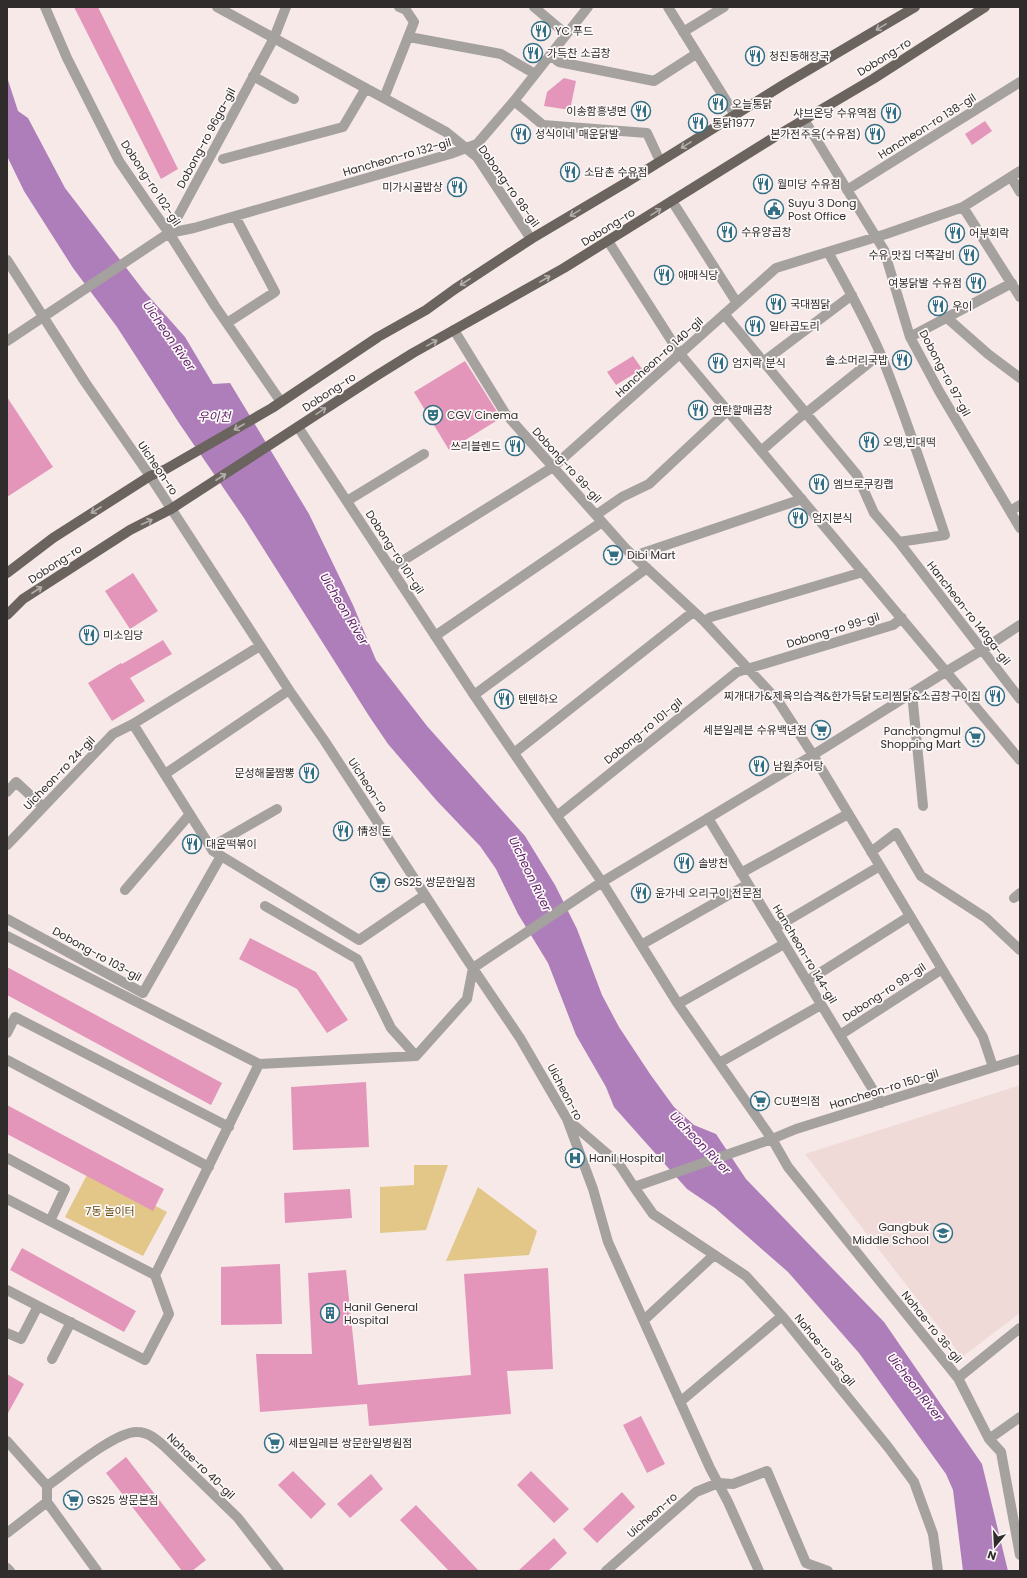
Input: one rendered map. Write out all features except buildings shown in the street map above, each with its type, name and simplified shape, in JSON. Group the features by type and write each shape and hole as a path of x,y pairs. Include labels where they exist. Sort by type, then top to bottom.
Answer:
{"main road":[{"name":"Dobong-ro","path":"7,573 65,530 150,476 166,469 277,405 378,337 426,310 530,239 915,7"},
{"name":"Dobong-ro","path":"7,615 23,599 130,530 171,509 376,376 564,268 773,138 805,121 873,79 985,7"}],"street":[{"name":"Dobong-ro 102-gil","path":"45,7 67,58 119,161 165,236 227,323 277,405"},
{"name":"Dobong-ro 98-gil","path":"217,7 446,132 477,157 530,239"},
{"name":"Dobong-ro 96ga-gil","path":"165,236 274,38 286,7"},
{"path":"384,98 414,22 406,10 400,7"},
{"path":"534,7 566,34"},
{"name":"Hancheon-ro 132-gil","path":"165,236 450,154 478,144 588,7"},
{"path":"668,7 735,115"},
{"path":"683,32 724,7"},
{"path":"409,37 501,54 534,74"},
{"path":"550,55 559,62 654,80 696,54"},
{"path":"253,76 294,98"},
{"name":"Hancheon-ro 138-gil","path":"847,190 1020,82"},
{"path":"223,159 343,127 366,88"},
{"path":"514,101 543,125 647,133 660,161"},
{"name":"Dobong-ro 97-gil","path":"805,121 884,250 910,337 939,391 1020,528"},
{"name":"Hancheon-ro 140-gil","path":"391,568 553,467 776,268 876,237 963,207 1020,171"},
{"path":"1011,177 1020,192"},
{"path":"672,201 737,303"},
{"path":"963,207 1012,282 1020,297"},
{"path":"227,323 275,292 235,216"},
{"path":"7,341 165,236"},
{"path":"608,241 680,354 1020,760"},
{"path":"828,252 852,295 880,354 916,448 945,535 899,542"},
{"name":"Uicheon-ro","path":"7,260 42,317 150,476 260,646 324,740 520,1038 567,1119 593,1189 608,1242 680,1402 759,1571"},
{"path":"910,337 1012,282"},
{"path":"763,362 852,295"},
{"name":"Hancheon-ro 140ga-gil","path":"724,314 805,414 857,475 874,513 899,542 1020,699"},
{"path":"946,317 988,354 1020,378"},
{"name":"Dobong-ro 99-gil","path":"454,330 505,413 599,519 634,556 692,612 704,621 778,701 983,1036 993,1068"},
{"path":"761,451 800,417 880,354"},
{"name":"Dobong-ro 99-gil","path":"599,519 622,497 649,484 727,411"},
{"name":"Dobong-ro 101-gil","path":"298,427 474,695 602,882 678,1004 772,1139"},
{"path":"347,501 424,454"},
{"path":"634,556 802,499"},
{"path":"1010,511 1020,505"},
{"path":"436,636 599,519"},
{"path":"474,695 647,568"},
{"path":"704,621 711,617 864,572"},
{"path":"514,753 692,612"},
{"name":"Dobong-ro 99-gil","path":"747,669 893,625 902,618"},
{"path":"7,936 259,1064 416,1056 467,998 473,968 602,882 813,756 1020,625"},
{"name":"Uicheon-ro 24-gil","path":"7,845 113,734 133,724 260,646"},
{"name":"Dobong-ro 101-gil","path":"557,816 737,672 747,669"},
{"path":"164,774 289,690"},
{"path":"912,693 923,806"},
{"path":"133,724 213,851 359,940 425,895"},
{"path":"7,792 16,782 43,807"},
{"path":"211,847 277,809"},
{"path":"125,890 190,814"},
{"path":"741,873 848,814"},
{"name":"Hancheon-ro 144-gil","path":"708,818 881,1103"},
{"path":"871,852 896,833 921,876 986,918 1020,950"},
{"name":"Dobong-ro 103-gil","path":"7,919 143,993 221,856"},
{"path":"775,928 880,866"},
{"path":"641,945 748,884"},
{"path":"265,906 357,959 391,1028 416,1056"},
{"path":"807,981 910,916"},
{"path":"678,1004 784,944"},
{"name":"Dobong-ro 99-gil","path":"840,1035 942,969"},
{"path":"719,1063 821,1005"},
{"path":"7,1033 15,1017 228,1127"},
{"name":"Hancheon-ro 150-gil","path":"636,1186 756,1145 796,1129 1020,1059"},
{"path":"7,1060 209,1167"},
{"path":"155,1275 259,1064"},
{"path":"567,1119 619,1164 636,1186"},
{"name":"Nohae-ro 36-gil","path":"772,1139 788,1166 958,1378 990,1439 1000,1452 1020,1554"},
{"path":"7,1158 65,1189 50,1222"},
{"name":"Nohae-ro 38-gil","path":"636,1186 653,1214 746,1276 782,1316 914,1482 933,1534 938,1571"},
{"path":"7,1199 155,1275 169,1314 145,1360 7,1290"},
{"path":"644,1320 714,1255"},
{"path":"7,1332 21,1340 38,1306"},
{"path":"680,1402 782,1316"},
{"path":"52,1359 71,1322"},
{"path":"958,1378 1020,1328"},
{"path":"990,1439 1020,1417"},
{"name":"Nohae-ro 40-gil","path":"47,1486 121,1436 135,1432 144,1433 152,1436 164,1446 238,1518 279,1571"},
{"path":"7,1440 47,1486 47,1502 97,1571"},
{"path":"718,1483 733,1484 767,1471 806,1563 828,1571"},
{"name":"Uicheon-ro","path":"606,1571 696,1492 718,1483"},
{"path":"7,1533 47,1502"},
{"path":"7,1568 10,1571"}],"shaded area":[{"name":"Gangbuk Middle School","path":"1020,1085 1020,1313 962,1357 805,1154"}],"green space":[{"path":"414,1165 448,1165 426,1230 380,1233 380,1187 414,1185"},
{"name":"7동 놀이터","path":"89,1171 167,1212 143,1256 65,1217"},
{"path":"478,1187 537,1231 529,1255 446,1261"}],"water":[{"name":"우이천","path":"7,77 18,111 28,118 65,188 144,291 185,337 213,384 230,383 309,514 353,605 376,660 427,726 525,836 555,885 577,929 602,995 619,1027 650,1074 674,1107 694,1125 716,1134 746,1179 884,1322 982,1464 1008,1571 963,1571 953,1490 946,1474 859,1353 788,1272 715,1208 687,1189 614,1107 606,1087 576,1035 548,963 518,914 496,869 480,846 437,801 388,744 244,518 179,423 117,327 73,268 24,191 7,156"}],"place":[{"name":"YC 푸드","path":"541,31"},
{"name":"가득찬 소곱창","path":"533,53"},
{"name":"청진동해장국","path":"755,56"},
{"name":"오늘통닭","path":"718,104"},
{"name":"이송함흥냉면","path":"641,111"},
{"name":"샤브온당 수유역점","path":"891,113"},
{"name":"통닭1977","path":"698,123"},
{"name":"성식이네 매운닭발","path":"521,134"},
{"name":"본가전주옥(수유점)","path":"875,134"},
{"name":"소담촌 수유점","path":"570,172"},
{"name":"월미당 수유점","path":"763,184"},
{"name":"미가시골밥상","path":"457,187"},
{"name":"Suyu 3 Dong Post Office","path":"774,209"},
{"name":"수유양곱창","path":"727,232"},
{"name":"어부회락","path":"955,233"},
{"name":"수유 맛집 더쪽갈비","path":"969,255"},
{"name":"애매식당","path":"664,275"},
{"name":"여봉닭발 수유점","path":"976,283"},
{"name":"국대찜닭","path":"776,304"},
{"name":"우이","path":"938,306"},
{"name":"일타곱도리","path":"755,326"},
{"name":"솔.소머리국밥","path":"902,360"},
{"name":"엄지락 분식","path":"718,363"},
{"name":"연탄할매곱창","path":"698,410"},
{"name":"CGV Cinema","path":"433,415"},
{"name":"오뎅,빈대떡","path":"869,442"},
{"name":"쓰리블렌드","path":"515,446"},
{"name":"엠브로쿠킹랩","path":"819,484"},
{"name":"엄지분식","path":"798,518"},
{"name":"Dibi Mart","path":"613,555"},
{"name":"미소임당","path":"89,635"},
{"name":"찌개대가&제육의습격&한가득닭도리찜닭&소곱창구이집","path":"995,696"},
{"name":"텐텐하오","path":"504,699"},
{"name":"세븐일레븐 수유백년점","path":"821,730"},
{"name":"Panchongmul Shopping Mart","path":"975,737"},
{"name":"남원추어탕","path":"759,766"},
{"name":"문성해물짬뽕","path":"309,773"},
{"name":"情정 돈","path":"343,831"},
{"name":"대운떡볶이","path":"192,844"},
{"name":"솔방천","path":"684,863"},
{"name":"GS25 쌍문한일점","path":"380,882"},
{"name":"윤가네 오리구이 전문점","path":"641,893"},
{"name":"CU편의점","path":"760,1101"},
{"name":"Hanil Hospital","path":"575,1158"},
{"name":"Gangbuk Middle School","path":"943,1233"},
{"name":"Hanil General Hospital","path":"330,1313"},
{"name":"세븐일레븐 쌍문한일병원점","path":"274,1443"},
{"name":"GS25 쌍문본점","path":"73,1500"}],"water label":[{"name":"Uicheon River","path":"169,336"},
{"name":"Uicheon River","path":"344,609"},
{"name":"Uicheon River","path":"530,874"},
{"name":"Uicheon River","path":"700,1143"},
{"name":"Uicheon River","path":"915,1387"}]}
